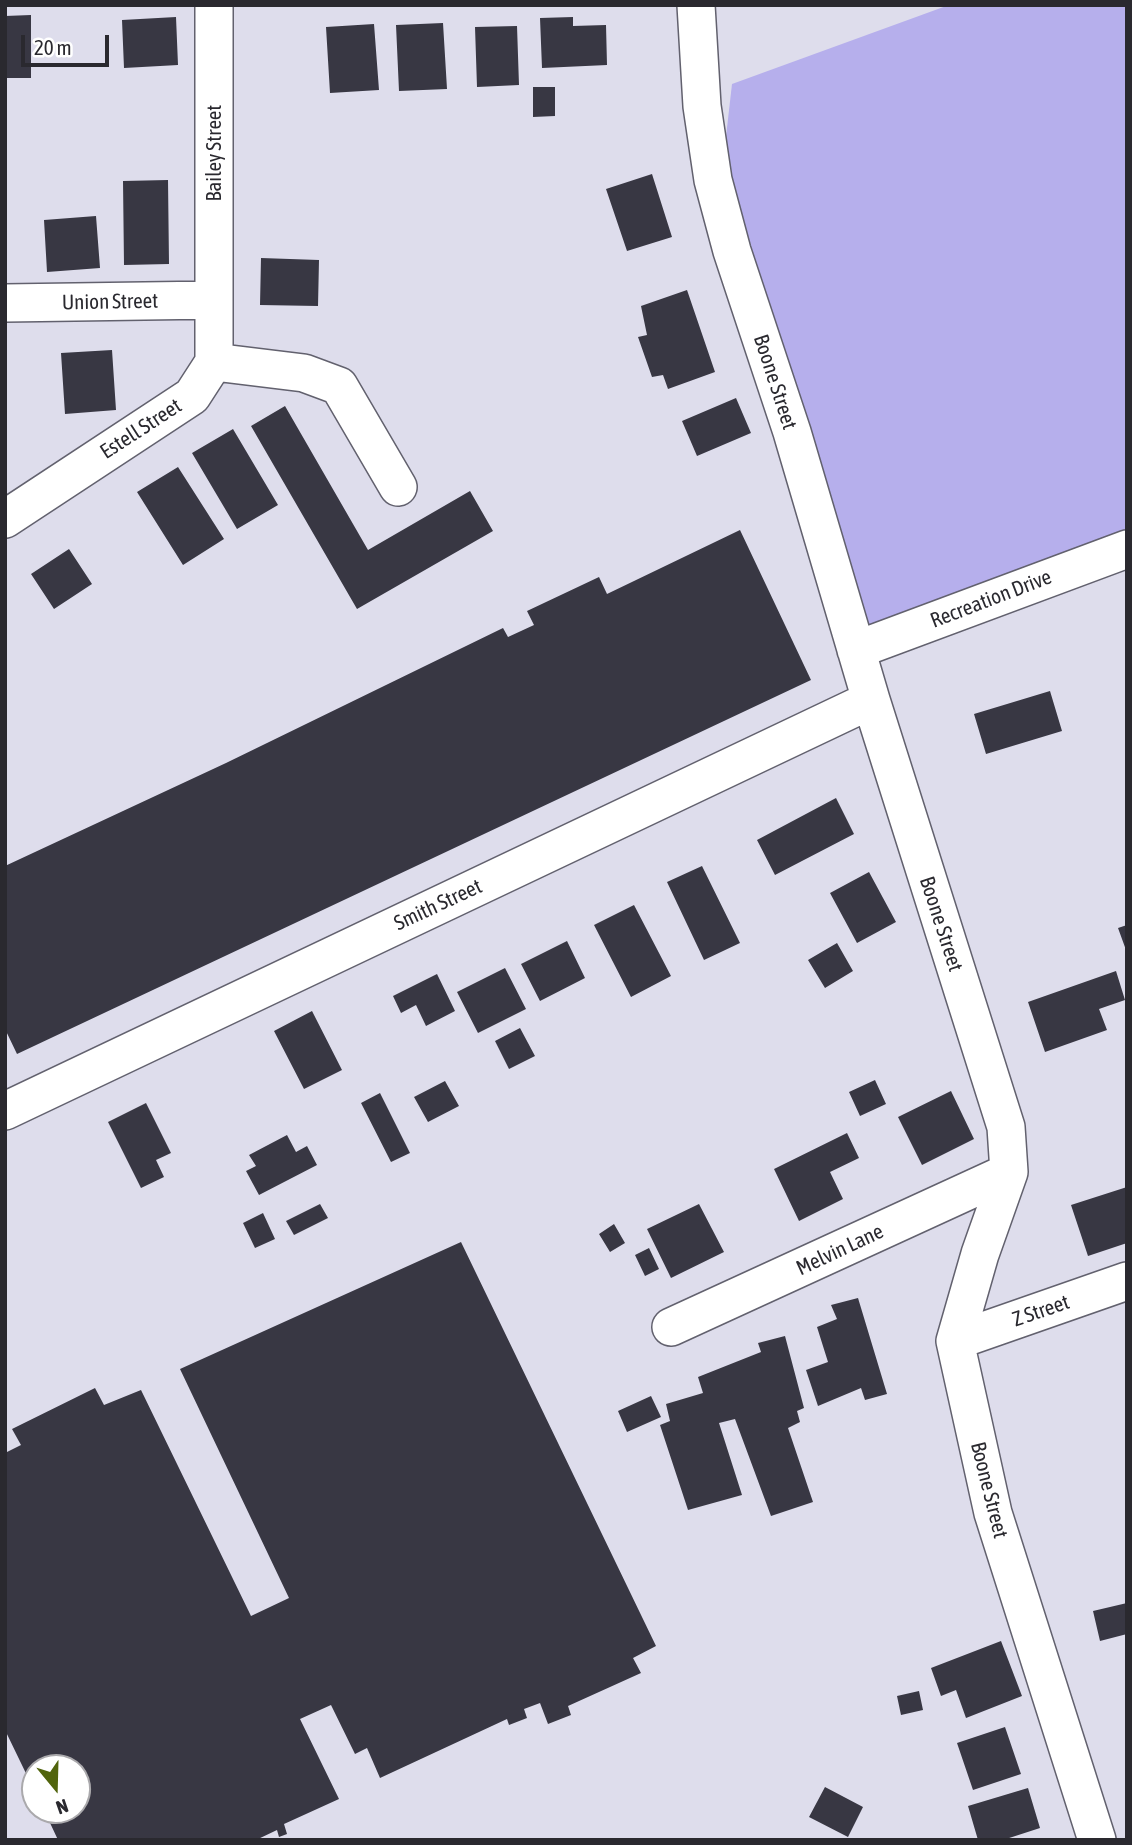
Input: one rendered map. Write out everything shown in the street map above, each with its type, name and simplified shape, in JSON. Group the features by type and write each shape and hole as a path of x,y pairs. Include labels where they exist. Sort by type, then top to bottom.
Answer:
{"street":[{"name":"Bailey Street","path":"214,5 214,300"},
{"name":"Boone Street","path":"696,5 702,106 713,180 732,251 792,432 871,700 1006,1127 1009,1172 968,1289 955,1341 993,1513 1097,1840"},
{"name":"Union Street","path":"5,303 214,300"},
{"path":"214,300 214,362 304,373 339,386 398,487"},
{"name":"Estell Street","path":"5,519 192,396 214,362"},
{"name":"Recreation Drive","path":"856,650 1127,549"},
{"name":"Smith Street","path":"5,1111 871,700"},
{"name":"Melvin Lane","path":"671,1327 1009,1172"},
{"name":"Z Street","path":"955,1341 1127,1281"}],"shaded area":[{"path":"949,5 1127,5 1127,535 865,634 724,154 732,84"}],"building":[{"path":"31,15 31,78 5,78 5,16"},
{"path":"176,17 178,65 124,68 122,20"},
{"path":"573,17 573,26 606,25 607,65 542,68 540,18"},
{"path":"443,23 447,89 399,91 396,25"},
{"path":"374,24 379,90 330,93 326,27"},
{"path":"517,26 519,85 477,87 475,27"},
{"path":"533,87 555,87 555,116 533,117"},
{"path":"652,174 672,237 627,251 606,189"},
{"path":"168,180 169,264 124,265 123,181"},
{"path":"96,216 100,268 47,272 44,220"},
{"path":"261,258 319,260 318,306 260,305"},
{"path":"687,290 715,372 668,389 663,375 652,377 638,337 647,335 641,306"},
{"path":"112,350 116,410 65,414 61,353"},
{"path":"736,398 751,433 697,456 682,421"},
{"path":"285,406 368,550 470,491 493,531 357,609 251,426"},
{"path":"233,429 278,505 237,529 192,453"},
{"path":"178,467 224,539 183,565 137,492"},
{"path":"740,530 811,680 17,1054 5,1029 5,866 226,763 503,628 508,637 534,625 527,611 599,577 607,594"},
{"path":"69,549 92,584 54,609 31,574"},
{"path":"1050,691 1062,731 986,754 974,714"},
{"path":"836,798 854,834 775,875 757,840"},
{"path":"702,866 740,943 704,960 667,882"},
{"path":"869,872 896,922 857,943 830,893"},
{"path":"634,905 671,976 631,997 594,925"},
{"path":"1127,925 1127,949 1126,950 1118,928"},
{"path":"567,941 585,978 540,1001 521,964"},
{"path":"837,943 853,971 825,988 808,960"},
{"path":"505,968 526,1009 478,1033 457,992"},
{"path":"1116,971 1125,1000 1099,1009 1107,1030 1045,1052 1028,1002"},
{"path":"437,974 455,1011 426,1026 416,1005 401,1013 393,996"},
{"path":"312,1011 342,1070 304,1089 274,1031"},
{"path":"520,1028 535,1056 509,1069 495,1041"},
{"path":"875,1080 886,1104 860,1116 849,1092"},
{"path":"445,1081 459,1106 428,1122 414,1097"},
{"path":"951,1091 974,1139 922,1165 898,1117"},
{"path":"380,1093 410,1153 391,1162 361,1103"},
{"path":"146,1103 171,1153 156,1160 164,1177 141,1188 108,1122"},
{"path":"847,1133 859,1158 830,1172 843,1199 799,1221 774,1169"},
{"path":"287,1135 296,1152 307,1146 317,1165 259,1195 246,1171 256,1166 249,1155"},
{"path":"1127,1187 1127,1243 1088,1256 1071,1205"},
{"path":"320,1204 328,1218 294,1235 286,1221"},
{"path":"699,1204 724,1252 671,1278 647,1229"},
{"path":"263,1213 275,1239 255,1248 243,1223"},
{"path":"614,1224 625,1243 610,1252 599,1234"},
{"path":"461,1242 656,1646 633,1658 641,1673 568,1706 571,1715 548,1724 540,1703 524,1709 527,1718 509,1725 507,1719 380,1778 367,1748 355,1754 331,1705 300,1719 339,1799 284,1824 287,1834 279,1837 277,1830 256,1840 58,1840 51,1824 91,1824 91,1754 21,1754 21,1763 5,1730 5,1453 21,1445 12,1429 95,1388 104,1405 141,1390 251,1616 289,1598 180,1369"},
{"path":"649,1248 659,1269 645,1276 635,1255"},
{"path":"858,1298 887,1394 865,1400 861,1388 818,1406 806,1370 828,1362 817,1327 837,1319 831,1305"},
{"path":"785,1336 804,1408 797,1411 800,1422 788,1428 813,1502 771,1516 735,1419 719,1423 742,1495 688,1510 660,1425 670,1421 666,1404 703,1393 698,1377 761,1352 758,1343"},
{"path":"651,1396 661,1417 627,1432 618,1411"},
{"path":"1127,1603 1127,1634 1100,1641 1093,1611"},
{"path":"1001,1641 1022,1696 966,1718 956,1690 941,1696 931,1668"},
{"path":"919,1691 923,1710 901,1715 897,1696"},
{"path":"1005,1727 1021,1774 973,1790 957,1743"},
{"path":"825,1787 863,1807 848,1837 809,1817"},
{"path":"1028,1788 1040,1828 1003,1840 978,1840 968,1806"}]}
